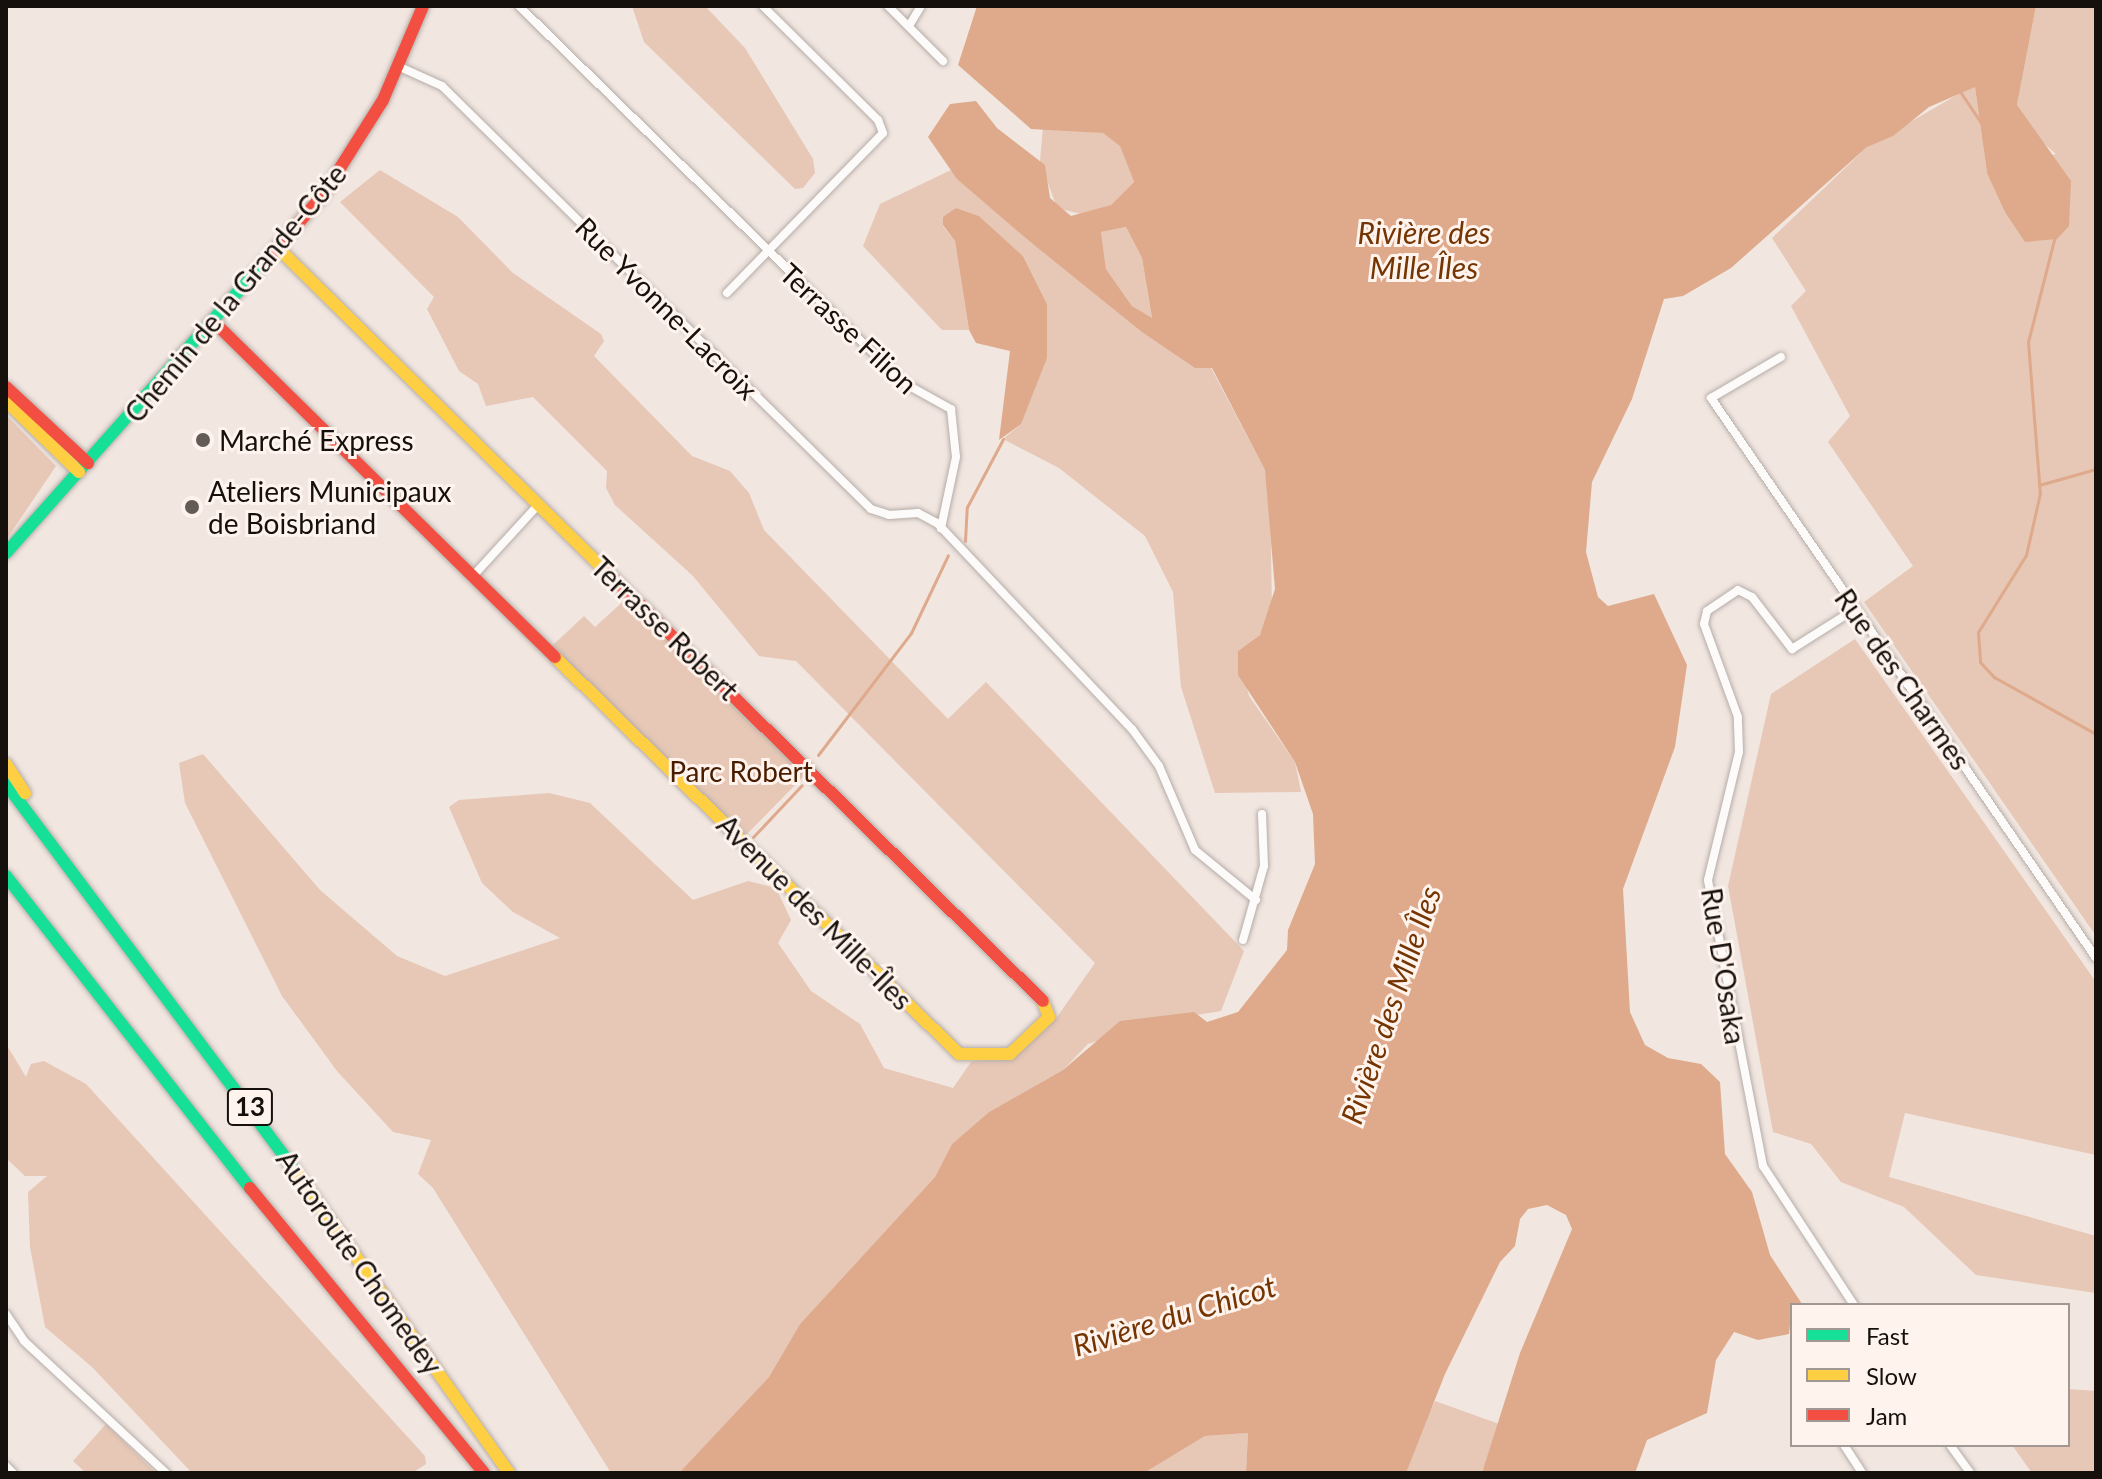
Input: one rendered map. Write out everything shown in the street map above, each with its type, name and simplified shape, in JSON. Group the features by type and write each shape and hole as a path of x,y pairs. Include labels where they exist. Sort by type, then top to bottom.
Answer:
{"main road":[{"name":"Chemin de la Grande-Côte","path":"6,553 214,322 342,170 400,67 423,6"},
{"name":"Terrasse Robert","path":"278,248 1051,1010"},
{"name":"Avenue des Mille-Îles","path":"214,322 959,1054 1013,1052 1051,1010"},
{"path":"6,387 84,468"},
{"path":"6,401 84,468"},
{"path":"6,764 88,893"},
{"name":"Autoroute Chomedey","path":"6,784 234,1084 509,1473"},
{"name":"Autoroute Chomedey","path":"6,876 484,1473"},
{"path":"6,887 51,934"}],"street":[{"name":"Terrasse Filion","path":"519,6 916,393 951,409 956,457 941,528"},
{"path":"727,293 883,131 763,6"},
{"path":"888,6 943,61"},
{"path":"909,26 921,6"},
{"name":"Rue Yvonne-Lacroix","path":"400,67 442,86 867,506 884,515 918,513 941,528"},
{"name":"Rue des Charmes","path":"1781,357 1711,398 2096,958"},
{"path":"473,576 539,504"},
{"path":"941,528 1139,737 1159,766 1195,850 1256,900"},
{"name":"Rue D'Osaka","path":"1853,1303 1771,1185 1742,1072 1708,880 1739,752 1738,717 1704,624 1707,611 1738,590 1752,597 1792,649 1855,609"},
{"path":"1243,940 1264,866 1262,814"},
{"path":"6,1314 35,1352 166,1473"},
{"path":"1845,1447 1862,1473"},
{"path":"1951,1447 1970,1473"},
{"path":"6,1466 13,1473"}],"green space":[{"path":"632,6 705,6 745,48 813,159 815,173 803,188 795,189 644,42"},
{"path":"2036,6 2096,6 2096,936 1864,602 1913,566 1828,442 1850,416 1791,306 1806,291 1772,238 1867,147 1969,88 1975,87 1987,173 2056,154 2032,133 2017,105"},
{"path":"1043,127 1103,133 1120,145 1134,182 1111,205 1085,215 1057,208 1040,161"},
{"path":"380,170 458,217 513,273 601,334 604,341 594,356 692,456 730,471 749,493 764,530 948,719 986,682 1244,951 1221,1011 1153,1022 1088,1044 1063,1070 989,1112 952,1144 935,1177 800,1324 769,1377 679,1473 611,1473 433,1188 418,1174 431,1140 393,1132 337,1071 282,996 185,803 179,763 203,754 320,890 397,956 445,976 560,938 513,912 482,883 449,807 459,800 549,793 590,803 693,900 748,881 776,888 791,920 778,943 811,991 860,1024 884,1068 953,1088 971,1062 1020,1052 1057,1017 1095,963 796,661 759,656 693,576 615,505 606,488 607,471 533,397 486,406 478,384 459,371 427,309 434,297 340,202"},
{"path":"951,170 1028,240 1211,368 1265,470 1270,492 1272,610 1260,635 1238,651 1249,696 1295,762 1301,792 1215,793 1181,687 1173,592 1145,536 1059,468 1003,439 1021,424 1047,304 1023,256 979,216 956,208 943,226 955,241 969,330 942,330 863,246 880,204"},
{"path":"1126,227 1142,258 1152,319 1132,306 1106,269 1101,232"},
{"path":"6,415 56,466 6,540"},
{"name":"Parc Robert","path":"628,597 807,773 744,837 551,647 584,616 595,627"},
{"path":"1855,639 2096,982 2096,1155 1905,1113 1889,1177 2096,1236 2096,1293 1976,1275 1904,1207 1841,1182 1811,1144 1773,1132 1728,886 1771,694"},
{"path":"6,1044 26,1077 31,1064 44,1061 86,1084 425,1456 426,1464 412,1473 192,1473 92,1367 45,1327 30,1247 28,1192 47,1176 25,1176 6,1158"},
{"path":"2070,1389 2096,1391 2096,1473 2032,1473 2013,1447 2070,1447"},
{"path":"1435,1401 1502,1425 1482,1473 1406,1473 1409,1454"},
{"path":"106,1424 156,1473 86,1473 73,1461"},
{"path":"1248,1433 1246,1473 1144,1473 1205,1436"}],"water":[{"name":"Rivière des Mille Îles","path":"977,6 2036,6 2017,105 2071,181 2069,226 2057,239 2025,242 2005,212 1987,173 1975,87 1929,107 1893,136 1867,147 1731,268 1683,296 1664,299 1632,399 1592,482 1586,552 1598,597 1608,606 1654,594 1687,665 1675,747 1623,889 1630,1012 1645,1045 1668,1058 1701,1064 1720,1082 1725,1154 1752,1192 1770,1255 1801,1303 1790,1303 1789,1334 1758,1340 1734,1332 1716,1360 1707,1413 1647,1440 1635,1473 1482,1473 1520,1353 1572,1229 1566,1215 1547,1205 1528,1209 1520,1219 1515,1246 1500,1262 1445,1374 1406,1473 1246,1473 1248,1433 1205,1436 1144,1473 679,1473 769,1377 800,1324 935,1177 952,1144 989,1112 1063,1070 1120,1021 1194,1012 1207,1022 1238,1012 1287,950 1288,930 1315,864 1313,814 1295,762 1238,675 1238,651 1260,635 1275,589 1265,470 1212,368 1195,368 1142,332 1028,240 957,179 928,137 950,104 976,101 997,128 1045,165 1050,198 1071,216 1111,205 1134,182 1120,146 1103,133 1031,129 958,65","holes":["1126,227 1142,258 1152,318 1132,306 1106,269 1101,232"]},
{"path":"956,208 979,216 1023,256 1047,304 1047,358 1021,424 999,440 1010,351 976,343 969,330 955,241 943,225 943,217"}],"waterway":[{"path":"1961,93 1981,123"},
{"path":"2055,236 2028,342 2040,493 2026,555 1978,632 1980,662 1994,677 2096,734"},
{"path":"965,541 967,507 1003,439"},
{"path":"2039,485 2096,469"},
{"path":"818,755 911,633 948,555"},
{"path":"753,837 802,785"}],"traffic: fast":[{"path":"6,553 271,254"},
{"path":"6,784 296,1172"},
{"path":"6,876 250,1188"}],"traffic: slow":[{"path":"278,248 608,573"},
{"path":"6,401 79,472"},
{"path":"555,657 959,1054 1010,1054 1049,1017 1043,1001"},
{"path":"6,764 25,793"},
{"path":"296,1172 509,1473"}],"traffic: jam":[{"path":"271,254 323,195 383,100 423,6"},
{"path":"214,322 555,657"},
{"path":"6,387 88,463"},
{"path":"608,573 1043,1001"},
{"path":"250,1188 484,1473"}],"place":[{"name":"Marché Express","path":"203,440"},
{"name":"Ateliers Municipaux de Boisbriand","path":"192,507"}],"water label":[{"name":"Rivière du Chicot","path":"1174,1315"}]}
